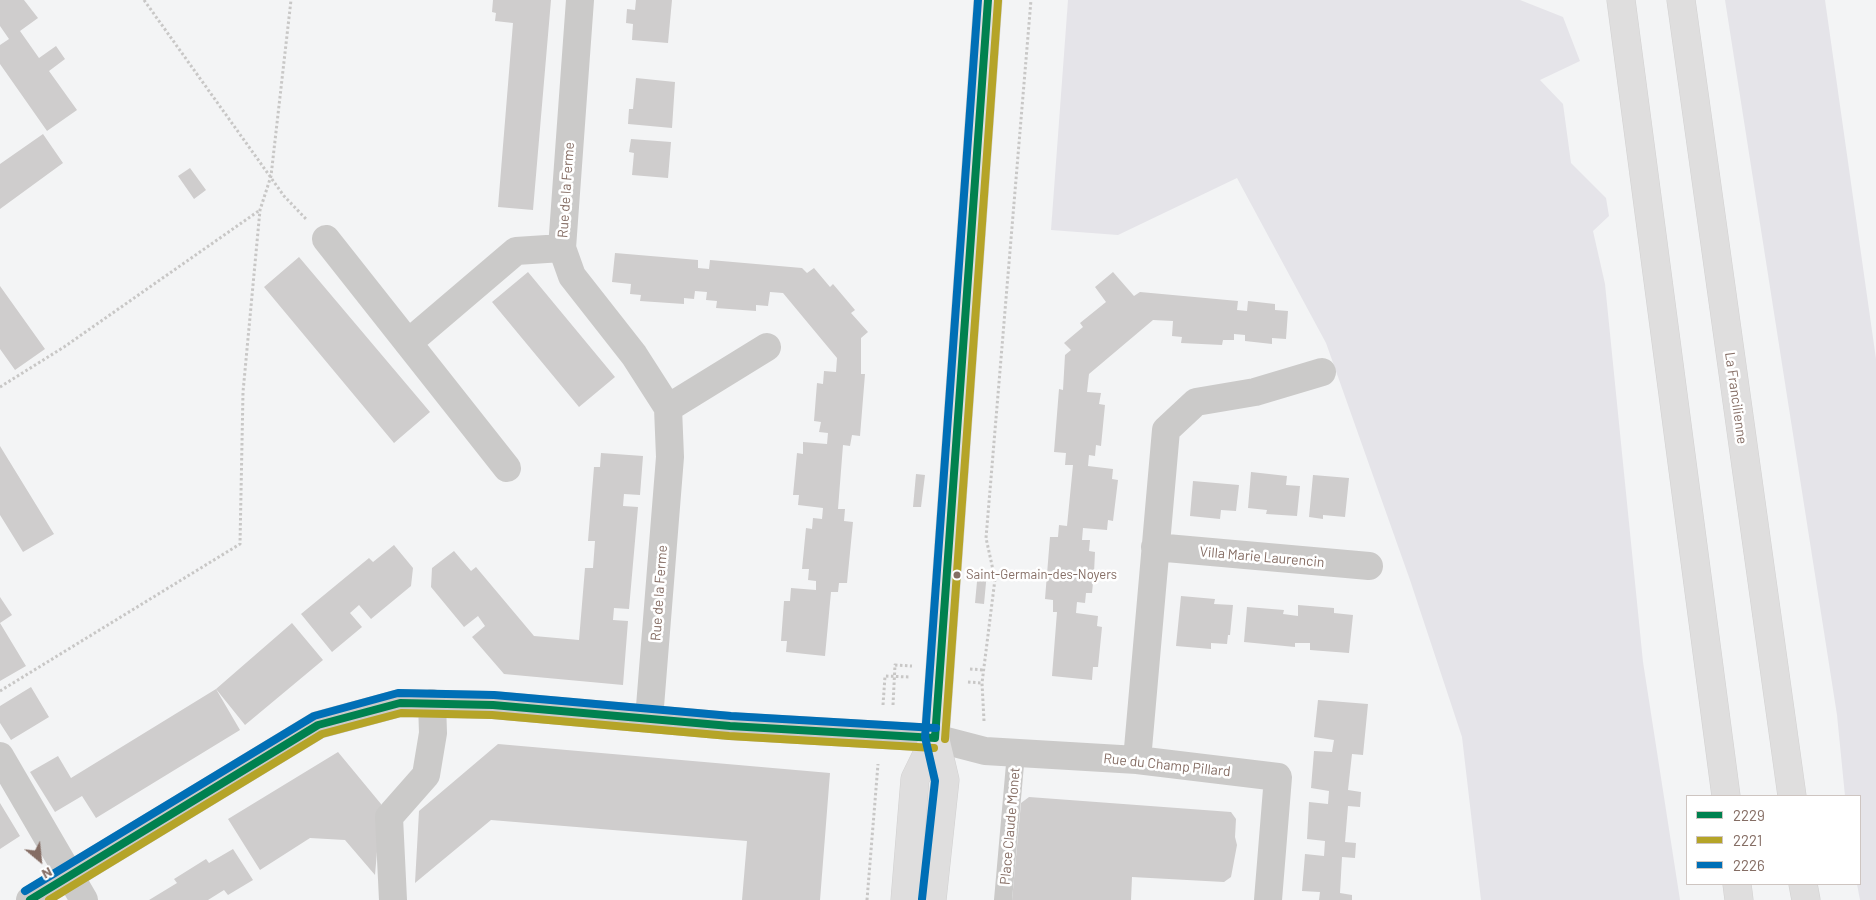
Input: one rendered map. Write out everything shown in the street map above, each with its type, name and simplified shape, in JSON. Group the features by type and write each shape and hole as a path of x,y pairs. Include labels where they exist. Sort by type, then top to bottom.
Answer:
{"main road":[{"path":"932,900 945,780 934,738 988,0"},
{"path":"1621,0 1726,795"},
{"name":"La Francilienne","path":"1682,0 1792,795"},
{"path":"905,900 915,779 934,738"},
{"path":"1737,885 1739,900"},
{"path":"1803,885 1806,900"}],"street":[{"name":"Rue de la Ferme","path":"580,0 562,248 572,276 634,355 668,408 670,456 649,718"},
{"path":"326,239 508,468"},
{"path":"408,344 516,251 562,248"},
{"path":"668,408 767,347"},
{"path":"1137,760 1166,430 1196,402 1256,392 1322,372"},
{"name":"Villa Marie Laurencin","path":"1155,547 1369,566"},
{"name":"Rue du Champ Pillard","path":"30,900 318,725 400,703 493,705 730,726 934,738 985,751 1137,760 1278,777 1268,900"},
{"path":"393,900 389,817 426,774 432,733 432,704"},
{"path":"0,756 84,900"}],"lane":[{"name":"Place Claude Monet","path":"1003,900 1016,753"}],"path":[{"path":"144,0 284,196 326,239"},
{"path":"0,690 240,544 244,392 260,210 271,176 291,0"},
{"path":"985,751 982,683 995,579 986,538 1031,0"},
{"path":"0,387 64,347 260,210"}],"shaded area":[{"path":"1068,0 1520,0 1563,17 1580,61 1540,80 1563,104 1571,163 1606,198 1609,216 1593,231 1605,284 1643,662 1680,900 1481,900 1462,737 1410,580 1326,343 1237,178 1118,235 1051,230"},
{"path":"1725,0 1825,0 1876,359 1876,900 1860,900 1857,885 1861,885 1861,795 1845,795 1837,715"}],"building":[{"path":"0,0 24,0 38,18 20,31 39,58 56,46 65,59 49,71 77,110 47,131 0,64 0,45 9,39 0,26"},
{"path":"493,0 551,0 533,210 498,207 513,23 495,21 496,13 492,12"},
{"path":"636,0 672,0 668,43 632,40 633,24 626,23 627,9 635,10"},
{"path":"636,78 675,82 672,128 628,124 629,109 633,109"},
{"path":"43,134 63,163 0,209 0,164"},
{"path":"631,139 671,142 668,178 632,175 634,153 629,152"},
{"path":"190,168 206,190 194,199 178,176"},
{"path":"615,253 698,260 698,268 709,269 710,260 802,268 807,273 814,268 830,287 833,284 855,310 851,313 868,332 861,338 861,374 865,374 860,436 852,435 850,446 843,445 838,509 845,509 844,521 853,522 847,583 839,583 838,592 831,592 825,656 786,652 787,641 781,641 784,601 790,601 791,588 816,590 816,581 808,580 809,569 802,569 806,528 812,529 813,518 822,519 823,508 798,505 799,495 793,495 797,453 803,454 803,442 827,444 828,433 819,432 821,422 814,421 817,383 823,384 824,371 836,372 837,358 783,293 770,292 768,306 756,305 756,311 716,308 717,301 706,300 707,292 695,291 694,299 684,298 684,304 640,301 641,295 630,294 631,284 612,282"},
{"path":"299,257 430,412 394,443 264,287"},
{"path":"528,272 615,377 579,407 492,302"},
{"path":"1113,272 1134,296 1140,292 1238,301 1237,310 1247,311 1248,301 1275,304 1275,310 1288,311 1286,339 1272,338 1272,344 1245,341 1245,335 1234,334 1234,340 1223,340 1222,345 1181,343 1182,337 1172,336 1173,321 1153,320 1089,374 1087,392 1101,393 1099,404 1105,405 1101,446 1096,445 1095,456 1089,455 1088,466 1113,469 1112,479 1118,480 1113,521 1108,520 1107,530 1083,528 1082,540 1090,540 1089,551 1095,552 1094,573 1092,593 1086,593 1085,603 1077,602 1076,613 1098,616 1097,626 1102,627 1098,667 1093,667 1092,680 1052,676 1057,612 1053,612 1053,600 1045,599 1050,537 1058,537 1059,525 1067,526 1073,465 1065,465 1066,453 1054,452 1059,389 1063,390 1065,355 1071,350 1064,343 1083,327 1080,323 1106,302 1095,287"},
{"path":"0,286 45,349 15,370 0,349"},
{"path":"0,446 54,534 23,552 0,515"},
{"path":"601,453 643,456 640,495 624,494 623,506 638,507 629,609 614,608 613,620 628,621 623,685 504,674 472,637 485,626 478,616 464,627 431,587 432,568 454,551 471,571 476,567 534,636 579,640 585,568 593,568 595,541 588,541 594,467 600,467"},
{"path":"1251,472 1287,476 1286,485 1300,486 1297,516 1266,514 1267,510 1248,508"},
{"path":"916,474 925,475 921,507 913,507"},
{"path":"1313,475 1349,478 1345,517 1323,515 1323,519 1309,517"},
{"path":"1193,481 1239,485 1236,511 1221,510 1220,519 1190,516"},
{"path":"394,545 413,568 411,586 371,619 359,605 350,613 362,627 332,652 301,614 369,558 373,562"},
{"path":"978,571 987,572 984,604 975,603"},
{"path":"1181,596 1215,599 1214,604 1233,605 1230,635 1228,635 1227,644 1211,643 1211,649 1176,646"},
{"path":"0,597 12,615 0,623"},
{"path":"1298,605 1334,608 1334,613 1353,615 1349,653 1310,650 1310,643 1295,643 1295,647 1244,642 1247,607 1284,610 1283,614 1298,616"},
{"path":"0,623 26,666 0,681"},
{"path":"292,623 323,660 245,725 216,689"},
{"path":"31,687 49,717 11,740 0,723 0,706"},
{"path":"216,689 240,730 96,818 82,796 55,812 30,772 58,756 71,778"},
{"path":"1318,700 1368,704 1363,755 1352,754 1348,790 1361,792 1360,807 1348,806 1345,842 1356,843 1355,858 1342,857 1340,893 1352,895 1352,900 1319,900 1320,892 1302,891 1305,854 1324,856 1325,841 1307,839 1309,802 1328,804 1329,791 1311,788 1314,751 1332,752 1334,740 1314,737"},
{"path":"498,744 830,773 820,900 742,900 747,841 491,820 415,883 419,811"},
{"path":"338,752 381,804 375,875 345,840 310,838 260,870 228,819"},
{"path":"1029,797 1231,812 1236,819 1235,837 1237,845 1231,877 1224,882 1132,877 1131,900 1012,900 1021,803"},
{"path":"0,803 20,836 0,849"},
{"path":"233,849 253,880 228,895 224,890 208,900 149,900 177,883 174,879 206,859 209,863"}],"transit line":[{"name":"2226","path":"922,899 935,781 925,737 978,0"},
{"name":"2229","path":"935,738 988,0"},
{"name":"2221","path":"945,739 998,1"},
{"name":"2226","path":"25,891 314,716 398,693 494,695 731,716 936,728"},
{"name":"2229","path":"30,900 318,725 400,703 493,705 730,726 935,738"},
{"name":"2221","path":"49,900 322,734 401,713 492,715 729,736 934,748"}],"place":[{"name":"Saint-Germain-des-Noyers","path":"957,575"}]}
